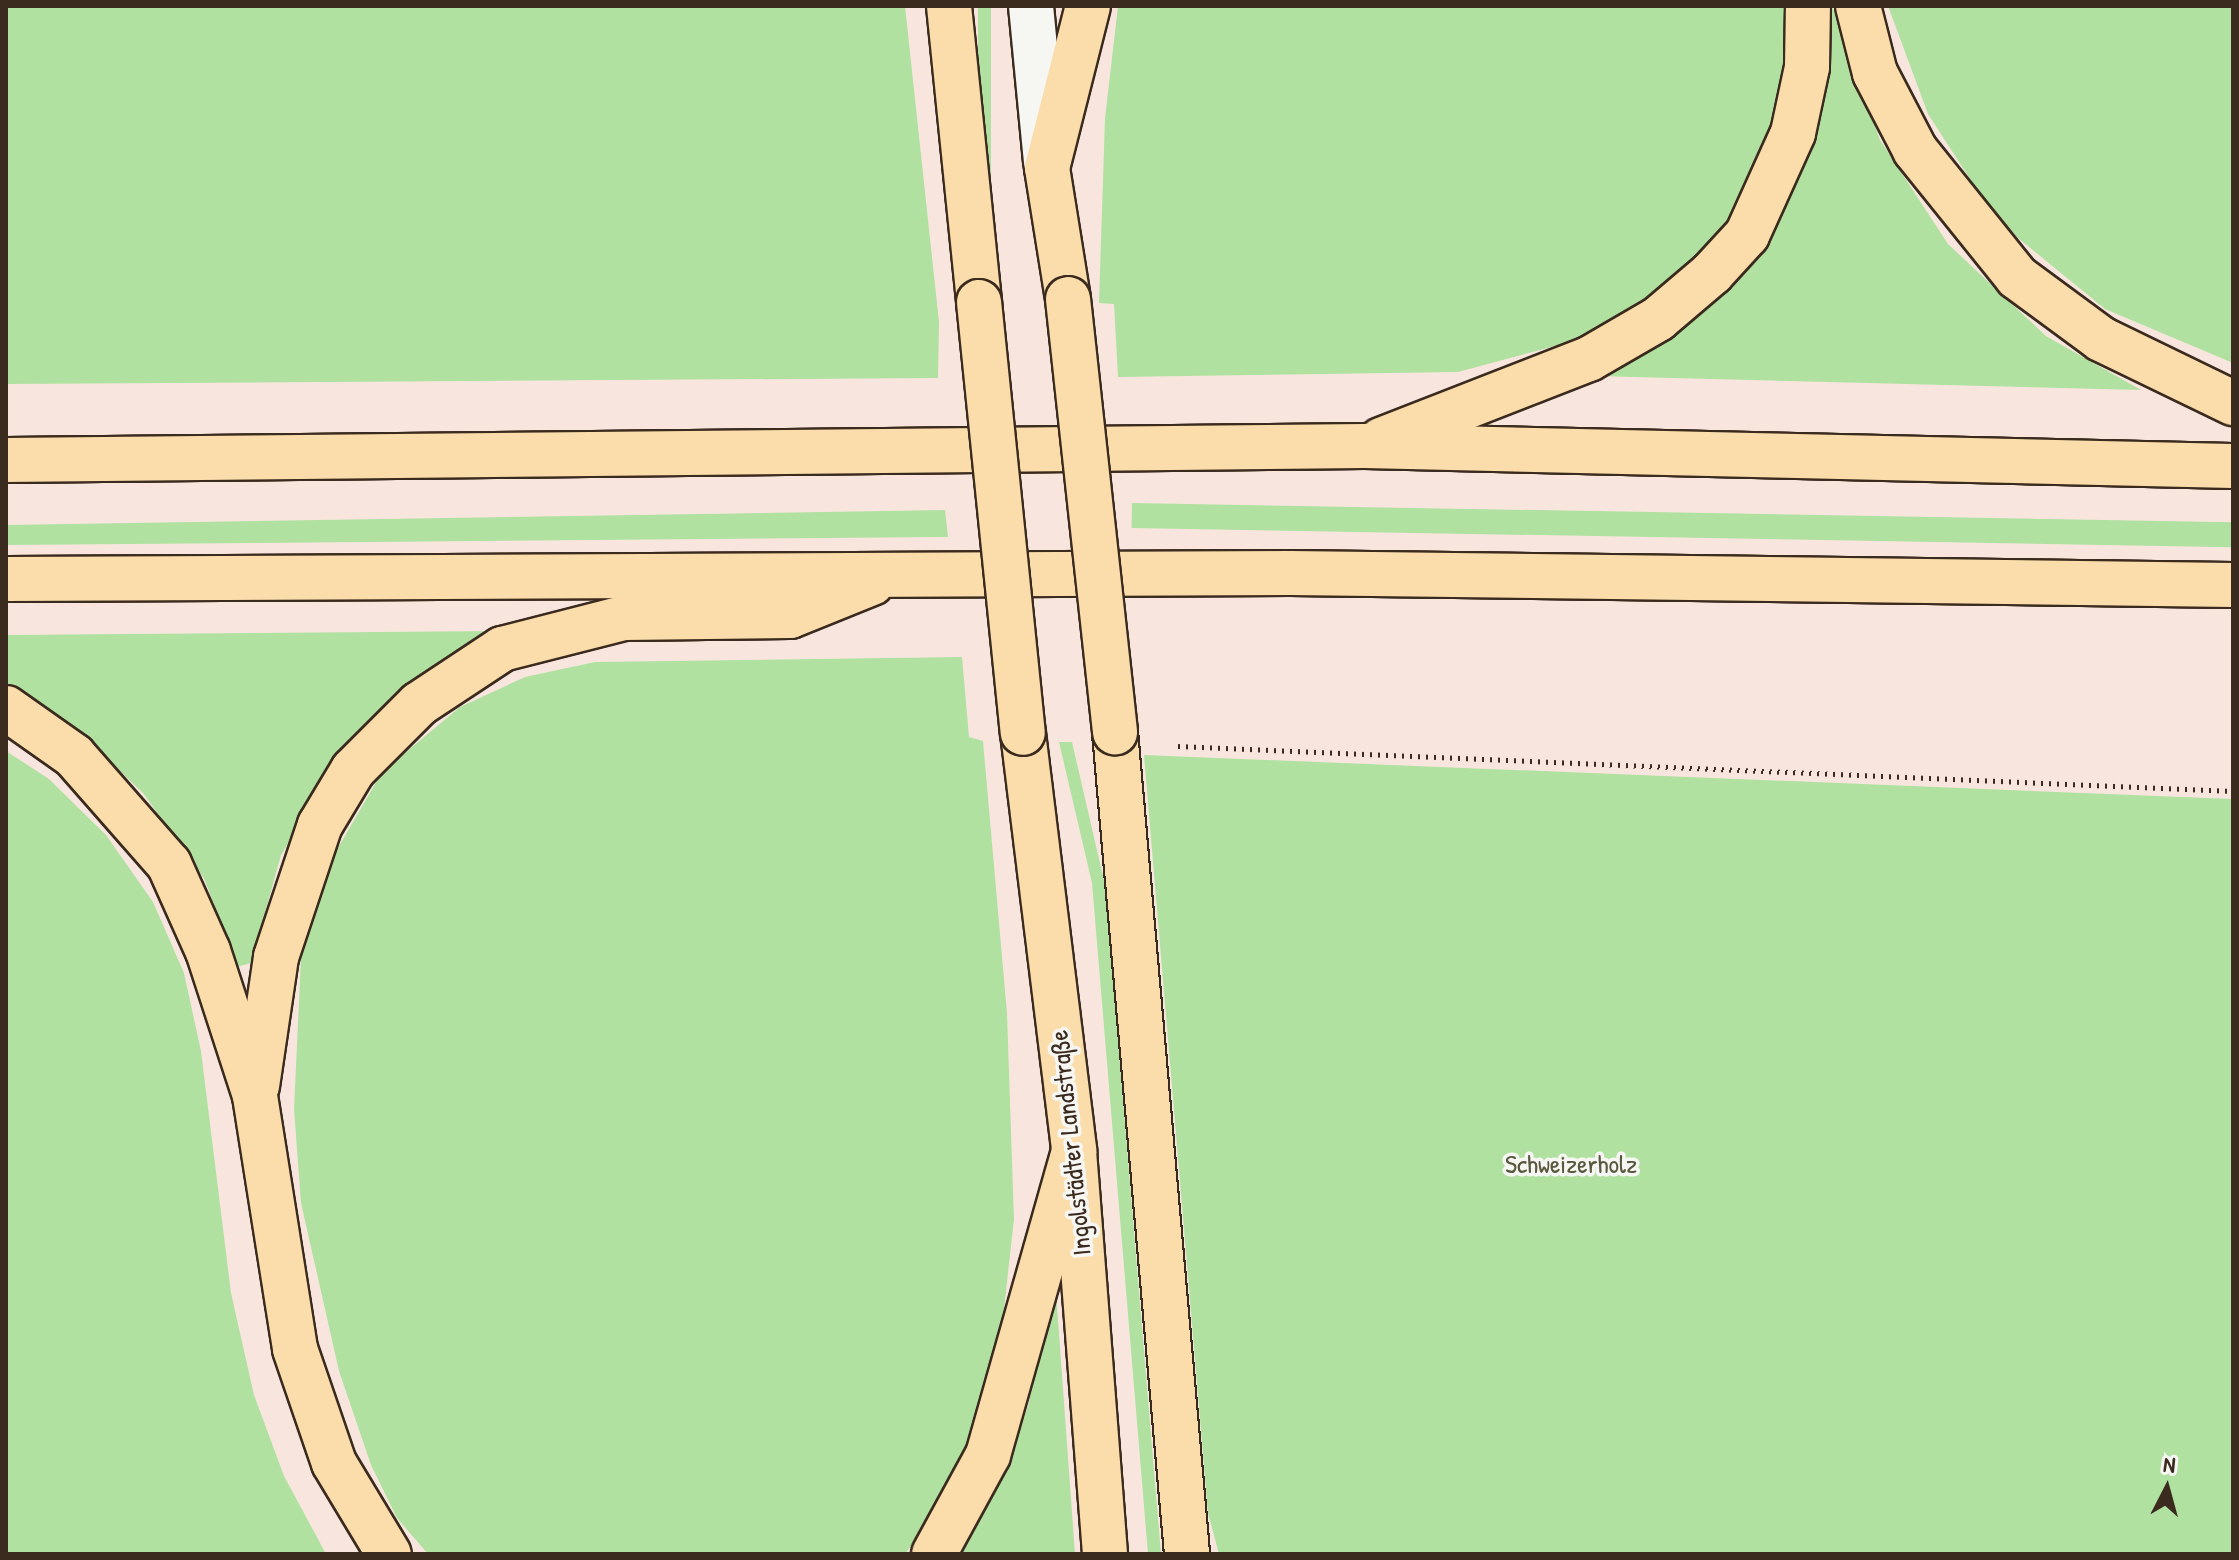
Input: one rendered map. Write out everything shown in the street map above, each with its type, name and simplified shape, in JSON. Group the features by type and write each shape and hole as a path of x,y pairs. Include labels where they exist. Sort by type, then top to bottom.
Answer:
{"main road":[{"name":"Ingolstädter Landstraße","path":"949,6 1023,733 1074,1151 1105,1554"},
{"path":"1031,6 1047,168 1068,299 1115,732 1187,1554"},
{"path":"1047,168 1088,6"},
{"path":"1365,446 1589,359 1658,319 1712,273 1747,235 1793,133 1807,67 1808,6"},
{"path":"1858,6 1875,73 1915,150 2017,277 2101,339 2233,403"},
{"path":"6,460 1365,446 2233,466"},
{"path":"6,579 892,575 2233,585"},
{"path":"255,1096 276,957 320,825 353,770 419,704 502,649 624,618 790,616 892,575"},
{"path":"6,708 74,756 169,864 208,951 255,1096 295,1349 334,1463 389,1554"},
{"path":"934,1554 988,1455 1074,1151"}],"path":[{"path":"1178,746 2233,791"}],"green space":[{"path":"6,6 905,6 939,322 938,378 6,384"},
{"path":"978,6 991,6 991,310 978,310"},
{"path":"1118,6 1790,6 1783,98 1756,178 1721,237 1667,292 1592,336 1458,372 1118,377 1114,304 1099,303 1105,118"},
{"path":"1832,6 1880,140 1948,244 2046,336 2141,390 1594,376 1705,304"},
{"path":"1888,6 2233,6 2233,363 2105,309 2018,238 1985,202 1928,114"},
{"path":"1132,503 2233,522 2232,547 1132,528"},
{"path":"945,510 948,537 6,545 6,525"},
{"path":"500,631 308,812 281,855 251,963 237,967 204,878 143,793 78,731 6,684 6,635"},
{"path":"962,657 969,737 983,741 1007,1013 1014,1219 1001,1336 971,1444 940,1507 905,1554 428,1554 397,1518 371,1465 339,1371 301,1203 294,1109 302,937 320,879 382,772 460,707 525,677 595,662"},
{"path":"1059,742 1072,742 1105,885 1161,1554 1148,1554 1092,883"},
{"path":"6,751 49,779 106,835 153,902 184,973 201,1051 231,1293 254,1395 284,1476 326,1554 6,1554"},
{"name":"Schweizerholz","path":"1144,755 2233,799 2233,1554 1219,1554 1208,1513"},
{"path":"1056,1292 1075,1554 962,1554 1005,1471 1029,1403 1044,1311"}]}
